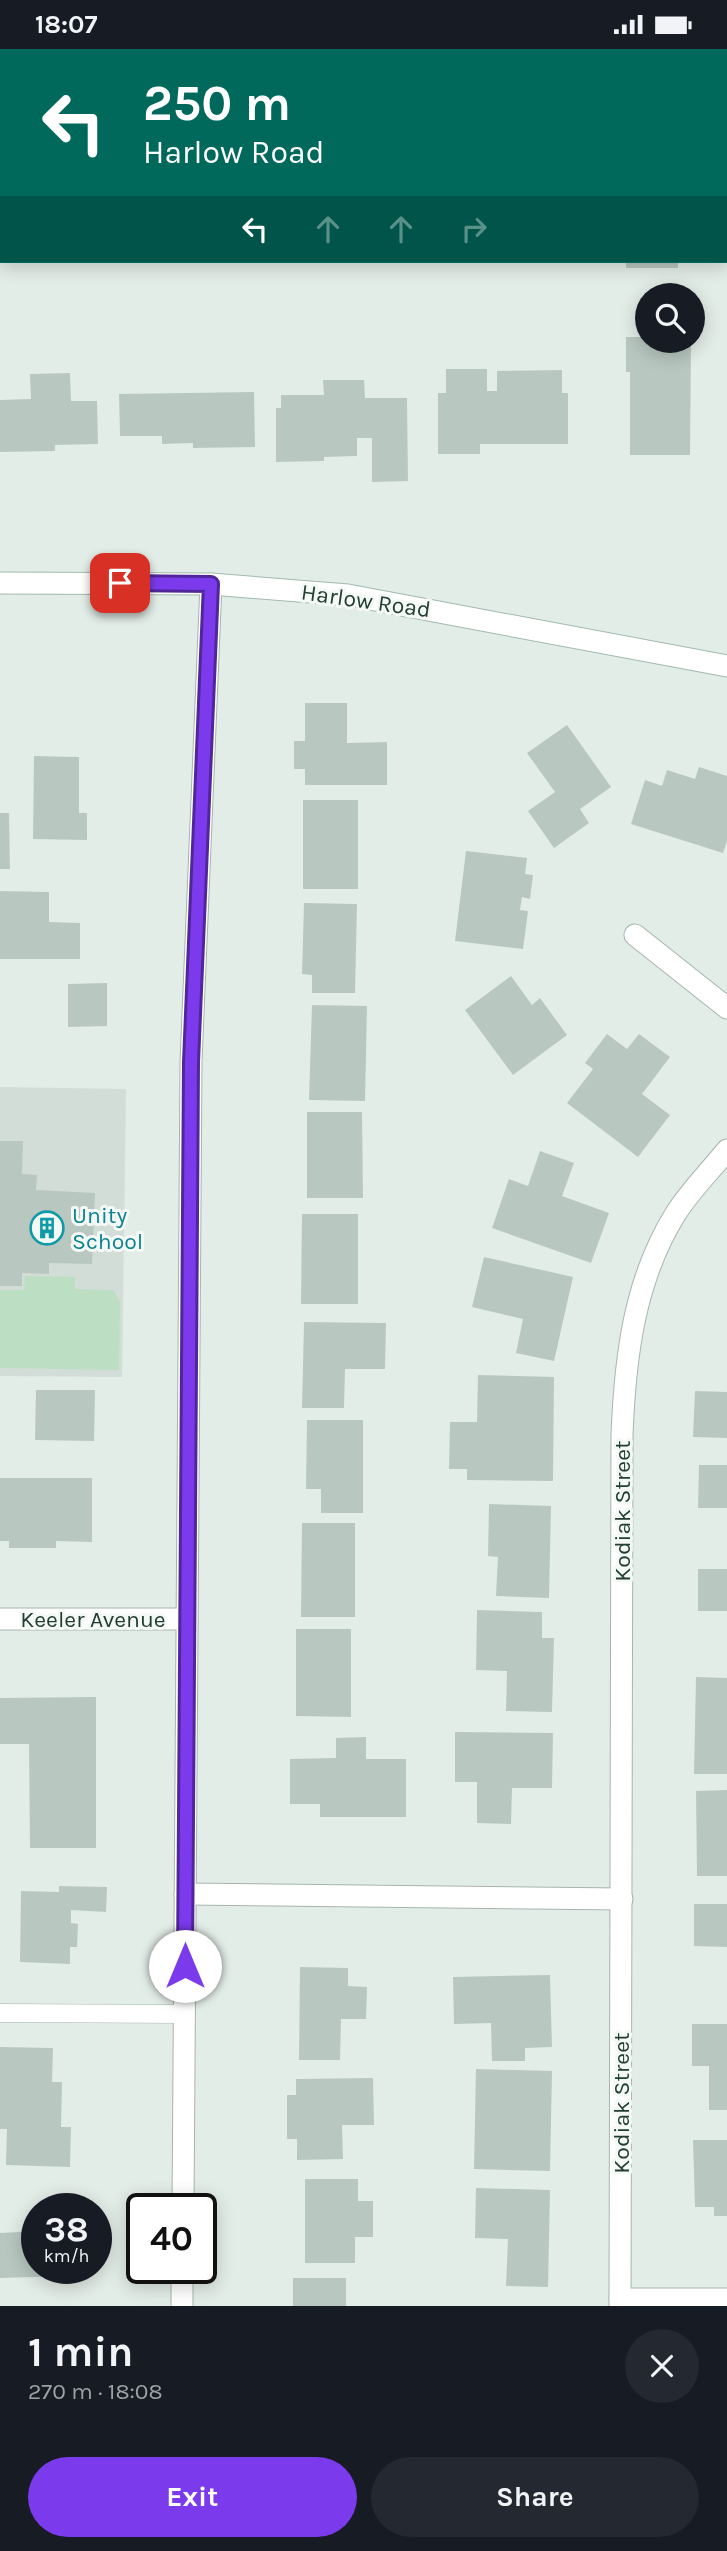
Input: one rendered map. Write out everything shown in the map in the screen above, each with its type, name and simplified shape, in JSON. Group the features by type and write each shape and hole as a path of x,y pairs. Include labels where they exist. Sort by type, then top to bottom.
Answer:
{"street":[{"name":"Harlow Road","path":"0,583 211,584 348,595 727,666"},
{"path":"183,2193 191,1062 211,584"},
{"path":"635,935 727,1008"},
{"name":"Kodiak Street","path":"620,2302 622,1436 628,1346 658,1245 678,1211 727,1150"},
{"name":"Keeler Avenue","path":"0,1619 186,1619"},
{"path":"185,1894 622,1899"},
{"path":"182,2284 182,2306"},
{"path":"620,2302 727,2299"}],"lane":[{"path":"0,2014 184,2014"}],"shaded area":[{"path":"0,1087 126,1089 122,1377 0,1376"}],"green space":[{"path":"25,1276 75,1277 75,1289 113,1290 120,1302 119,1370 0,1368 0,1290 24,1290"}],"building":[{"path":"626,263 678,263 678,268 626,268"},
{"path":"626,337 635,337 635,353 691,353 690,455 630,455 630,372 626,372"},
{"path":"446,369 487,369 487,391 497,391 497,371 562,370 562,393 568,393 568,444 480,444 480,454 438,454 438,393 446,393"},
{"path":"70,373 71,401 97,401 98,444 55,445 55,451 0,452 0,400 31,399 30,374"},
{"path":"323,380 364,380 365,398 407,398 408,481 372,482 372,438 357,438 357,456 324,457 324,461 276,462 276,408 281,408 281,395 324,395"},
{"path":"254,392 255,447 193,448 193,443 162,444 162,436 120,436 119,394"},
{"path":"305,703 347,703 347,743 387,742 387,785 305,785 305,769 294,769 294,741 305,741"},
{"path":"567,725 611,787 580,809 589,823 554,848 528,811 555,792 527,753"},
{"path":"34,756 79,757 79,813 87,813 87,840 33,839"},
{"path":"699,767 727,776 727,841 723,853 631,824 645,780 662,786 667,770 695,779"},
{"path":"303,800 358,800 358,889 303,889"},
{"path":"0,813 9,813 10,869 0,869"},
{"path":"466,851 527,858 525,874 533,875 530,899 522,897 520,910 528,911 523,949 455,941"},
{"path":"0,891 49,892 49,922 80,923 80,959 0,959"},
{"path":"304,903 357,904 355,993 312,993 312,975 302,974"},
{"path":"511,976 532,1005 540,998 567,1035 513,1075 465,1010"},
{"path":"107,983 107,1026 68,1027 68,984"},
{"path":"312,1005 367,1006 365,1101 309,1100"},
{"path":"607,1034 627,1049 639,1034 670,1057 642,1094 670,1115 638,1157 567,1103 593,1069 585,1063"},
{"path":"307,1112 362,1112 363,1198 307,1198"},
{"name":"Unity School","path":"0,1141 23,1141 22,1174 37,1175 36,1190 95,1193 92,1264 49,1263 49,1274 22,1273 22,1286 0,1286"},
{"path":"540,1151 574,1163 562,1196 609,1213 591,1263 492,1228 509,1179 528,1186"},
{"path":"302,1214 358,1214 358,1304 301,1304"},
{"path":"484,1257 573,1277 554,1361 516,1353 523,1319 472,1307"},
{"path":"304,1322 386,1323 385,1369 345,1369 344,1408 302,1408"},
{"path":"478,1375 554,1377 553,1481 467,1480 467,1469 449,1469 450,1422 477,1422"},
{"path":"36,1390 95,1390 94,1441 35,1440"},
{"path":"695,1391 727,1392 727,1438 693,1437"},
{"path":"307,1420 363,1420 363,1513 321,1513 321,1489 306,1489"},
{"path":"699,1465 727,1465 727,1508 698,1508"},
{"path":"0,1478 92,1478 92,1542 56,1541 56,1548 9,1548 9,1541 0,1541"},
{"path":"489,1504 551,1506 549,1598 496,1596 498,1557 488,1556"},
{"path":"302,1523 355,1523 355,1617 301,1617"},
{"path":"698,1569 727,1569 727,1611 698,1611"},
{"path":"477,1610 542,1612 542,1638 554,1638 552,1712 506,1711 507,1671 476,1670"},
{"path":"296,1629 351,1629 351,1717 296,1716"},
{"path":"696,1677 727,1678 727,1774 694,1774"},
{"path":"96,1697 96,1848 30,1848 29,1744 0,1744 0,1698"},
{"path":"455,1732 553,1733 552,1788 512,1788 511,1824 477,1823 477,1782 455,1782"},
{"path":"366,1737 366,1759 406,1759 406,1817 320,1817 320,1804 290,1804 290,1759 336,1758 336,1738"},
{"path":"727,1790 727,1876 697,1876 696,1791"},
{"path":"59,1886 107,1887 106,1912 71,1910 71,1923 78,1924 77,1947 70,1947 70,1964 20,1962 21,1891 59,1892"},
{"path":"694,1904 727,1904 727,1947 694,1946"},
{"path":"300,1967 348,1968 348,1986 367,1987 366,2019 341,2019 340,2060 299,2060"},
{"path":"550,1975 552,2047 525,2048 525,2061 492,2061 491,2023 454,2024 453,1977"},
{"path":"692,2024 727,2024 727,2110 709,2110 709,2066 692,2066"},
{"path":"0,2047 53,2048 52,2082 62,2082 61,2127 71,2127 70,2167 6,2165 7,2129 0,2129"},
{"path":"476,2069 552,2071 550,2171 474,2169"},
{"path":"373,2078 374,2125 342,2125 343,2159 297,2160 297,2139 287,2139 287,2095 296,2095 296,2079"},
{"path":"693,2140 727,2140 727,2216 714,2216 714,2207 695,2207"},
{"path":"305,2179 358,2179 358,2201 373,2201 373,2237 355,2237 355,2263 305,2263"},
{"path":"476,2188 550,2190 548,2287 506,2286 508,2239 475,2238"},
{"path":"21,2232 21,2277 0,2278 0,2233"},
{"path":"293,2278 346,2278 346,2306 293,2306"}],"place":[{"name":"Unity School","path":"47,1228"}],"route":[{"path":"120,583 211,584 191,1062 185,1966"}]}
